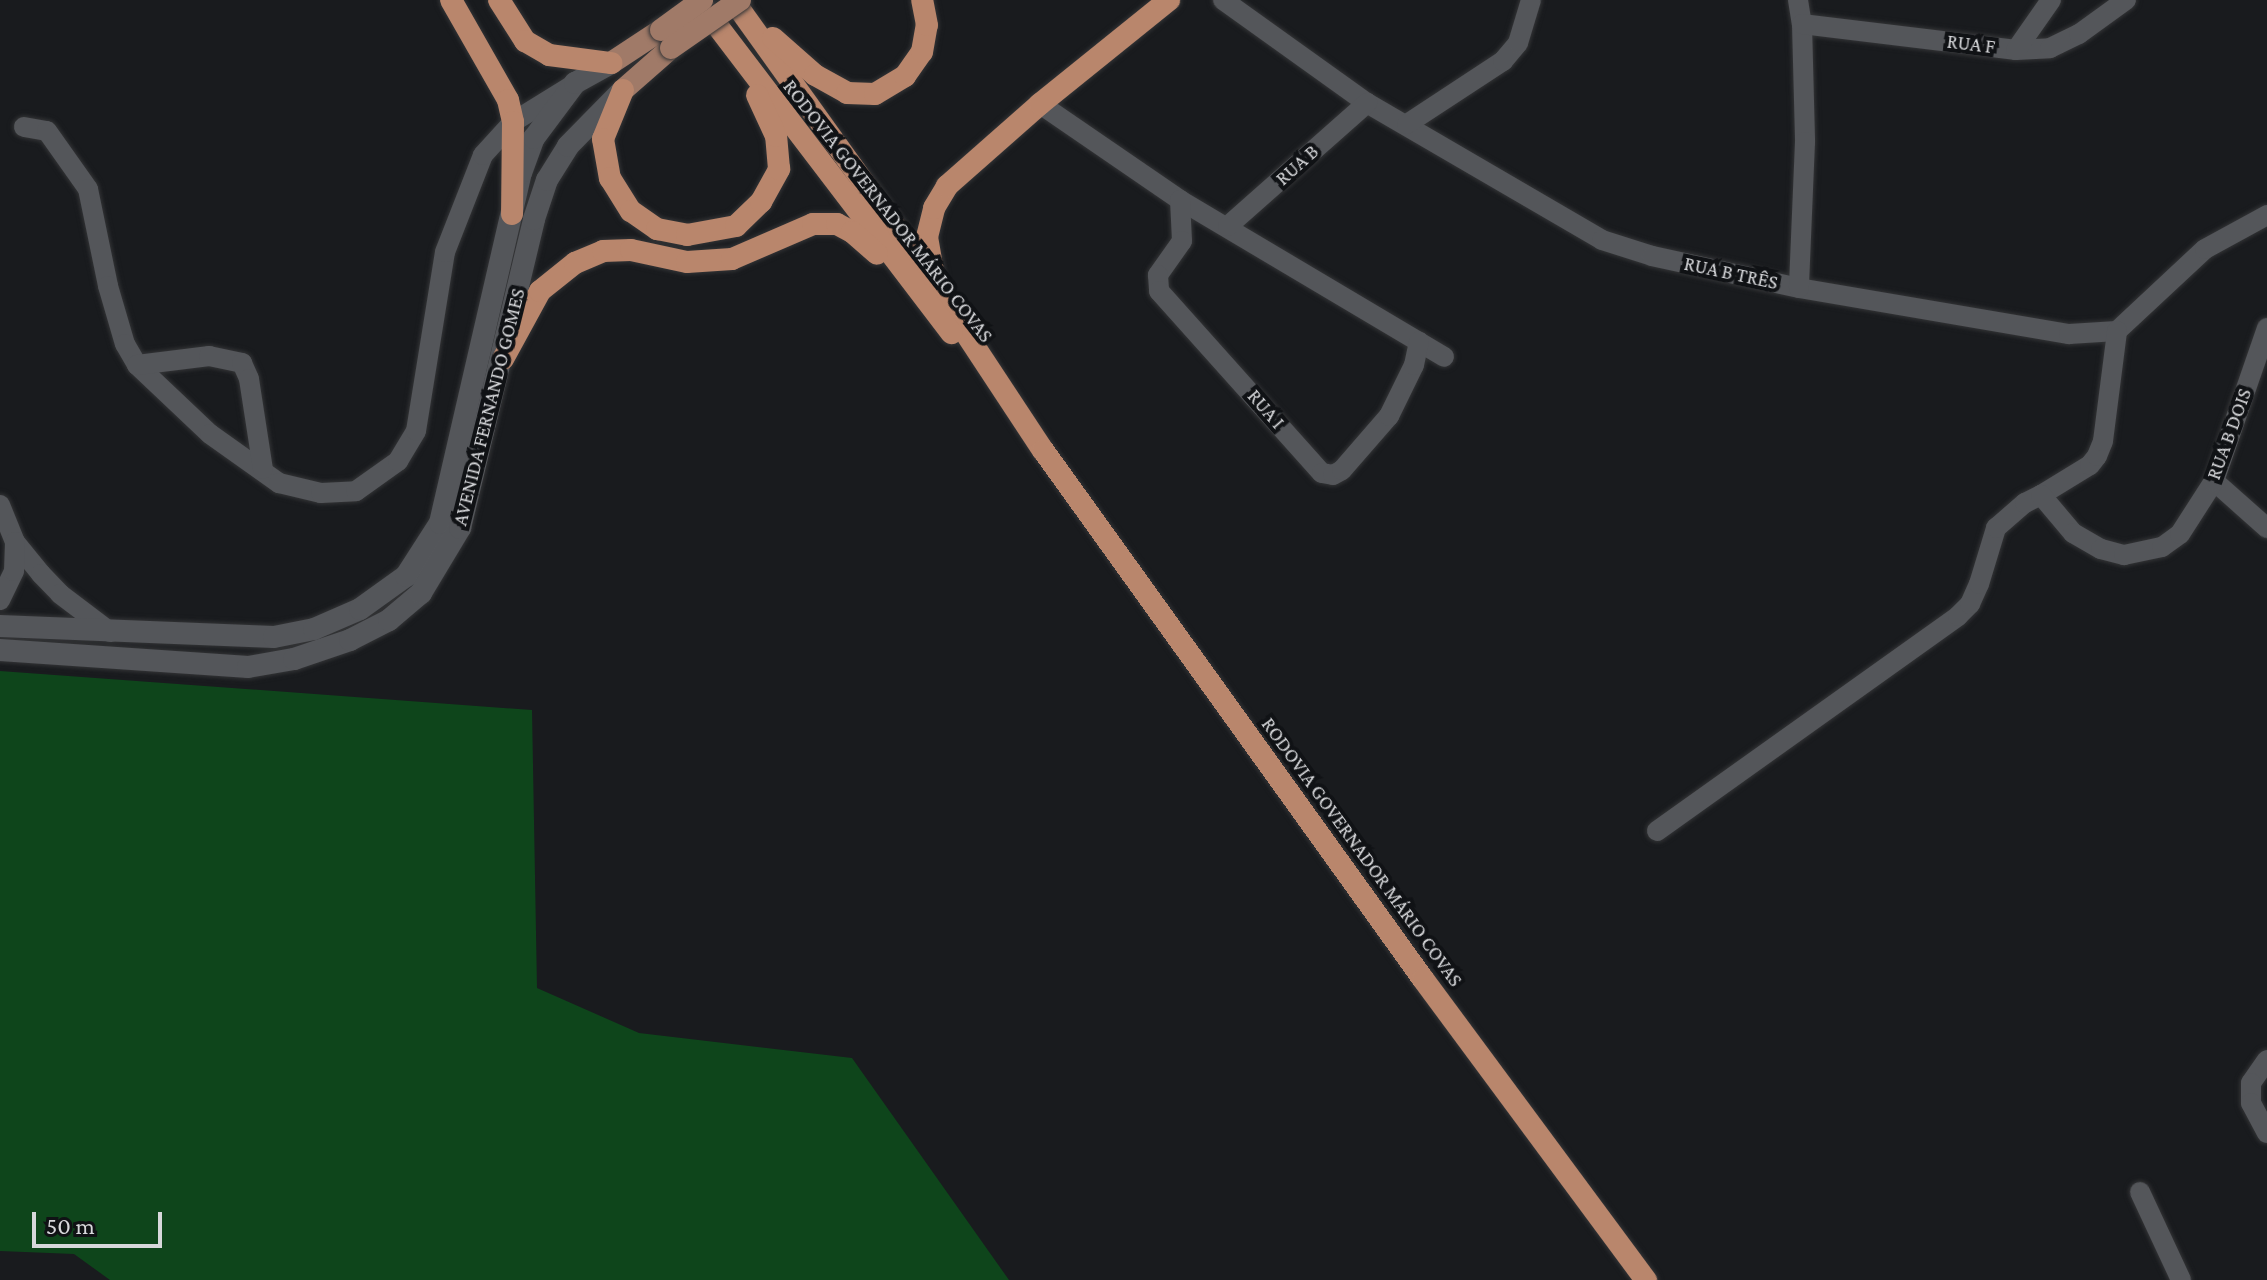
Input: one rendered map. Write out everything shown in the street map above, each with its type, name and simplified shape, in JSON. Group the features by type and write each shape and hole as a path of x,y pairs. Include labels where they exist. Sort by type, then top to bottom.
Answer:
{"highway":[{"path":"451,0 497,77 513,122 512,214"},
{"path":"499,0 525,41 549,55 611,63"},
{"name":"RODOVIA GOVERNADOR MÁRIO COVAS","path":"700,0 737,54 929,291"},
{"name":"RODOVIA GOVERNADOR MÁRIO COVAS","path":"733,0 760,34 929,291 1423,979 1646,1280"},
{"path":"760,34 778,41 815,75 847,93 875,94 905,76 922,52 927,25 922,0"},
{"path":"929,291 927,237 934,208 947,186 1040,104 1169,0"},
{"path":"623,90 603,139 610,178 631,211 657,229 687,235 736,226 761,202 779,169 776,136 737,54"},
{"path":"503,359 540,291 575,263 603,251 631,250 687,262 732,259 813,224 837,224 929,291"}],"main road":[{"path":"623,90 700,0"},
{"path":"611,63 666,39 740,0"}],"street":[{"name":"RUA B TRÊS","path":"1223,0 1367,103 1602,240 1652,256 1799,288 2069,334 2117,331"},
{"path":"1407,124 1503,61 1518,43 1531,0"},
{"path":"1798,0 1802,24 1805,142 1799,288"},
{"path":"2016,50 2051,0"},
{"name":"RUA F","path":"1802,24 2016,50 2050,48 2079,34 2126,0"},
{"name":"AVENIDA FERNANDO GOMES","path":"0,626 274,637 301,632 360,609 406,576 440,523 512,214 534,138 575,83 611,63"},
{"path":"24,127 47,131 88,189 108,286 125,344 137,365 210,434 279,483 321,493 356,491 398,461 416,431 445,252 483,155 513,122 575,83"},
{"name":"AVENIDA FERNANDO GOMES","path":"0,650 248,667 294,659 350,640 389,620 421,593 460,528 503,359 534,219 547,180 568,146 623,90"},
{"name":"RUA B","path":"1228,226 1367,103"},
{"path":"1040,104 1180,200 1444,357"},
{"name":"RUA I","path":"1180,200 1182,241 1158,275 1159,291 1322,473 1333,475 1342,470 1389,416 1414,365 1419,342"},
{"path":"1657,831 1958,616 1970,604 1996,528 2008,514 2090,465 2097,456 2103,441 2117,331 2159,288 2205,249 2267,215"},
{"name":"RUA B DOIS","path":"2041,495 2073,533 2101,549 2124,555 2140,552 2162,547 2180,534 2214,481 2267,328"},
{"path":"137,365 209,356 242,363 249,379 263,469"},
{"path":"2214,481 2267,528"},
{"path":"0,505 15,542 60,594 110,632"},
{"path":"0,600 14,571 15,542"},
{"path":"2267,1060 2251,1083 2251,1103 2267,1133"},
{"path":"2140,1192 2181,1280"}],"green space":[{"path":"0,671 532,710 537,988 639,1033 852,1058 1009,1280 110,1280 74,1254 0,1251"}]}
